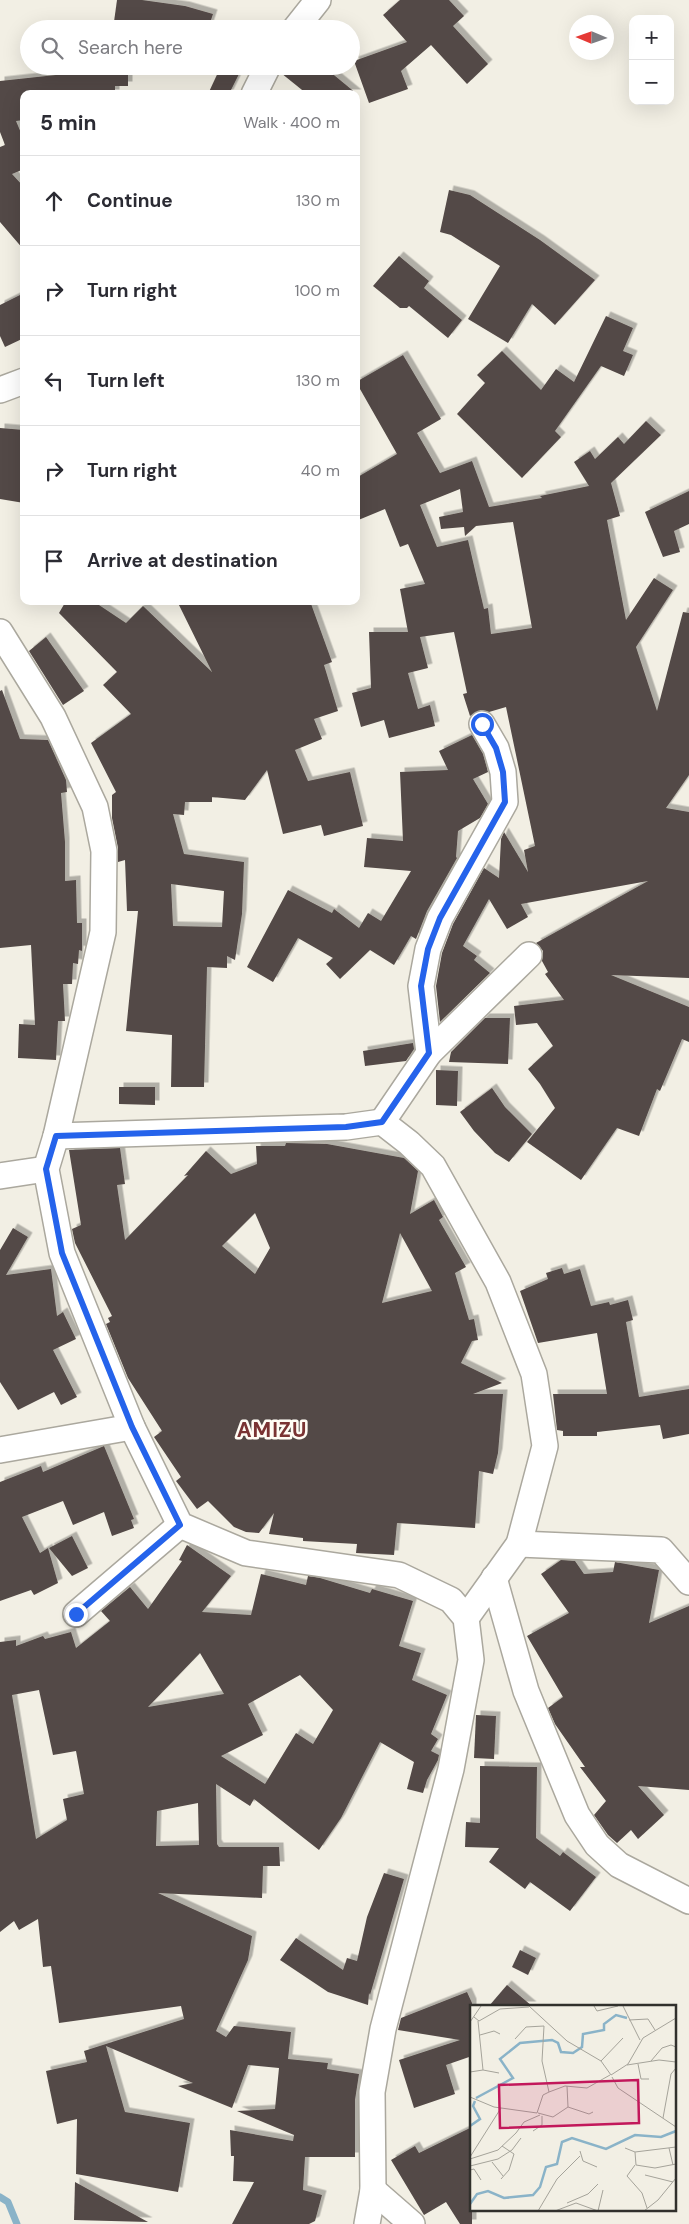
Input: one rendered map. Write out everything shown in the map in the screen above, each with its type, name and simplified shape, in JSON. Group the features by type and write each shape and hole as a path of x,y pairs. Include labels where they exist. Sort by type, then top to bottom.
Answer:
{"street":[{"path":"302,20 318,0"},
{"path":"256,90 264,75"},
{"path":"0,390 20,382"},
{"path":"0,632 54,717 95,807 104,850 102,932 56,1136 46,1169 62,1253 132,1427 180,1525 246,1553 399,1575 451,1600 466,1618 471,1660 451,1769 383,2029 372,2092 373,2190 367,2224"},
{"path":"429,1053 421,986 428,949 440,918 505,802 503,772 496,748 482,724"},
{"path":"382,1122 429,1053 529,955"},
{"path":"56,1136 346,1127 382,1122 409,1143 433,1166 498,1282 534,1374 545,1446 519,1544 466,1618"},
{"path":"0,1176 46,1169"},
{"path":"0,1450 132,1427"},
{"path":"76,1614 180,1525"},
{"path":"519,1544 661,1550 689,1582"},
{"path":"494,1578 526,1691 577,1815 597,1846 619,1865 689,1901"},
{"path":"373,2190 412,2224"}],"building":[{"path":"117,0 142,0 185,6 213,14 211,20 114,20"},
{"path":"400,0 449,0 464,16 453,26 488,64 467,84 431,45 401,71 408,89 369,103 359,75 360,59 407,42 383,15"},
{"path":"56,75 128,75 128,86 115,86 115,90 20,90 20,120 16,121 20,130 20,171 12,174 20,183 20,245 0,222 0,147 5,145 0,132 0,81"},
{"path":"217,75 238,75 231,90 210,90"},
{"path":"283,75 334,75 352,90 302,90"},
{"path":"449,190 470,195 540,240 595,280 555,325 532,304 508,343 468,319 500,266 451,235 440,232"},
{"path":"399,256 429,281 424,288 462,320 448,338 409,306 407,308 400,308 373,286"},
{"path":"20,295 20,340 5,347 0,336 0,305"},
{"path":"606,316 633,328 623,351 633,355 624,376 601,366 555,431 561,437 522,478 457,414 485,383 477,375 502,351 541,390 556,369 574,382"},
{"path":"403,355 441,419 417,433 440,473 472,461 489,507 542,498 540,496 589,486 574,462 590,451 595,459 618,437 624,444 646,421 661,435 611,483 620,516 607,520 626,620 654,578 673,590 636,647 657,711 683,612 689,613 689,775 666,808 689,812 689,978 611,975 689,1007 689,1042 682,1039 660,1091 657,1089 639,1136 617,1128 581,1180 527,1142 555,1108 528,1069 553,1046 537,1023 516,1025 514,1006 564,1000 545,974 548,972 542,961 543,951 536,943 648,881 521,904 528,917 507,929 489,899 463,946 477,956 474,960 490,973 440,1022 436,986 442,953 453,924 484,868 499,878 501,839 504,832 528,872 524,850 535,846 506,707 489,712 481,710 470,716 463,694 467,693 454,632 420,637 428,668 408,673 418,709 430,705 435,726 389,738 384,720 361,727 352,693 371,688 369,632 408,632 400,589 425,584 408,544 400,547 385,509 360,519 360,476 397,454 360,389 360,380","holes":["460,489 463,512 439,517 441,529 464,527 465,536 476,526 513,522 532,628 491,634 488,608 484,609 468,540 437,547 420,505"]},
{"path":"0,428 20,430 20,502 0,499"},
{"path":"689,491 689,524 674,531 680,552 663,557 645,512"},
{"path":"64,605 99,605 126,623 143,606 212,672 179,605 311,605 332,662 324,665 338,711 314,719 322,739 295,750 308,781 350,772 363,826 324,836 321,825 283,834 267,770 245,800 212,797 212,802 185,802 184,815 173,814 184,854 244,862 242,914 235,960 227,956 227,968 207,967 204,1087 171,1087 172,1035 126,1031 138,911 127,911 125,860 118,862 118,848 112,818 112,795 116,792 91,743 131,714 103,685 117,672 59,613","holes":["171,884 224,891 222,927 173,926"]},
{"path":"46,637 84,691 63,705 29,651"},
{"path":"2,690 20,739 48,740 66,780 67,792 61,793 65,842 65,881 76,880 77,923 82,923 82,951 79,950 78,964 73,963 72,984 63,984 65,1021 58,1021 56,1060 18,1058 19,1024 35,1025 31,945 0,948 0,691"},
{"path":"472,735 483,754 488,772 473,779 488,804 480,818 458,831 457,858 427,911 416,939 411,936 394,965 370,950 340,979 326,964 333,958 298,938 273,982 247,967 288,890 332,913 334,909 359,928 368,913 381,921 411,871 364,867 367,838 403,841 400,772 448,770 439,751"},
{"path":"485,1018 510,1018 508,1064 449,1062 451,1052"},
{"path":"413,1043 414,1049 406,1061 365,1066 363,1051"},
{"path":"436,1070 458,1071 457,1106 436,1105"},
{"path":"119,1087 155,1087 155,1105 119,1104"},
{"path":"492,1088 505,1107 532,1134 509,1162 495,1153 474,1131 460,1112"},
{"path":"286,1143 327,1144 404,1158 418,1171 410,1214 434,1200 443,1217 439,1220 466,1267 455,1273 469,1320 474,1319 478,1340 472,1341 461,1363 502,1383 473,1394 503,1394 498,1453 493,1474 479,1471 475,1528 397,1523 394,1555 356,1553 357,1544 303,1541 303,1538 269,1534 274,1513 259,1533 246,1532 234,1527 208,1501 197,1509 176,1481 181,1477 154,1437 162,1431 128,1378 106,1324 110,1322 108,1318 112,1316 75,1243 72,1229 81,1225 69,1150 120,1148 125,1184 117,1185 125,1240 188,1175 184,1176 206,1151 231,1174 257,1164 256,1146 285,1146","holes":["255,1213 270,1248 255,1274 222,1246","400,1233 432,1291 382,1303"]},
{"path":"13,1228 28,1237 6,1275 51,1269 57,1316 63,1312 76,1339 53,1350 77,1397 61,1405 54,1392 18,1410 0,1382 0,1250"},
{"path":"562,1268 564,1274 580,1269 591,1306 609,1302 610,1305 628,1300 633,1320 626,1322 639,1397 689,1389 689,1434 663,1439 660,1425 597,1432 597,1436 563,1436 563,1431 557,1430 553,1394 607,1394 597,1333 538,1343 520,1291 548,1279 546,1273"},
{"path":"104,1446 134,1519 131,1520 134,1528 112,1536 104,1512 73,1525 63,1501 22,1517 40,1553 48,1548 58,1583 34,1595 31,1590 0,1601 0,1482 41,1466 43,1472"},
{"path":"72,1536 88,1568 72,1576 49,1548"},
{"path":"187,1545 231,1576 202,1612 251,1615 261,1574 306,1585 308,1576 320,1578 370,1593 372,1589 413,1601 399,1646 421,1653 412,1680 447,1695 431,1734 438,1739 431,1751 439,1755 438,1760 427,1780 423,1793 407,1789 414,1762 380,1742 341,1818 319,1850 254,1799 250,1806 216,1784 217,1844 219,1847 279,1847 280,1866 263,1866 262,1898 158,1893 252,1936 248,1960 216,2031 226,2037 234,2026 291,2032 288,2059 328,2063 327,2069 359,2074 355,2100 355,2157 305,2157 303,2190 322,2195 315,2221 309,2224 232,2224 254,2182 233,2181 234,2156 231,2156 230,2130 293,2141 294,2135 237,2111 275,2109 279,2068 248,2065 232,2108 178,2086 193,2083 106,2046 125,2112 190,2123 178,2192 76,2174 77,2119 57,2124 46,2071 87,2062 84,2051 184,2019 181,2006 59,2023 51,1966 43,1967 38,1919 19,1930 14,1921 0,1932 0,1642 16,1640 16,1646 43,1636 45,1639 71,1632 76,1648 110,1621 101,1611 130,1587 148,1609 182,1561 179,1560","holes":["200,1653 224,1694 148,1707","300,1675 333,1710 313,1744 296,1733 265,1784 221,1756 263,1735 248,1704","39,1690 53,1755 76,1751 84,1794 63,1799 67,1820 36,1839 12,1695","198,1803 199,1845 156,1846 157,1811"]},
{"path":"561,1560 575,1561 584,1574 613,1572 615,1562 659,1570 649,1623 689,1606 689,1790 638,1786 664,1815 638,1839 631,1830 617,1843 608,1835 594,1815 606,1801 580,1767 585,1767 555,1724 548,1708 563,1697 527,1636 569,1613 541,1574"},
{"path":"476,1715 496,1716 494,1759 474,1758"},
{"path":"480,1766 537,1767 536,1838 560,1856 563,1852 596,1877 570,1911 530,1882 525,1889 489,1862 499,1848 465,1847 466,1822 480,1823"},
{"path":"384,1873 404,1879 370,1995 369,1993 368,2005 328,1992 280,1960 296,1938 343,1970 347,1958 357,1961 367,1917"},
{"path":"520,1950 536,1958 528,1975 512,1967"},
{"path":"507,1985 531,2005 490,2005"},
{"path":"467,1992 472,2003 470,2005 470,2057 446,2065 455,2094 414,2108 399,2060 460,2040 398,2030 401,2018"},
{"path":"470,2128 470,2212 472,2212 472,2224 460,2224 446,2202 424,2215 391,2160 415,2146 419,2153"},
{"path":"75,2182 148,2222 74,2220"}],"waterway":[{"path":"0,2197 8,2202 17,2224"}],"district":[{"name":"AMIZU","path":"272,1430"}],"route":[{"path":"76,1614 180,1525 132,1427 62,1253 46,1169 56,1136 346,1127 382,1122 429,1053 421,986 428,949 440,918 505,802 503,772 496,748 482,724"}]}
